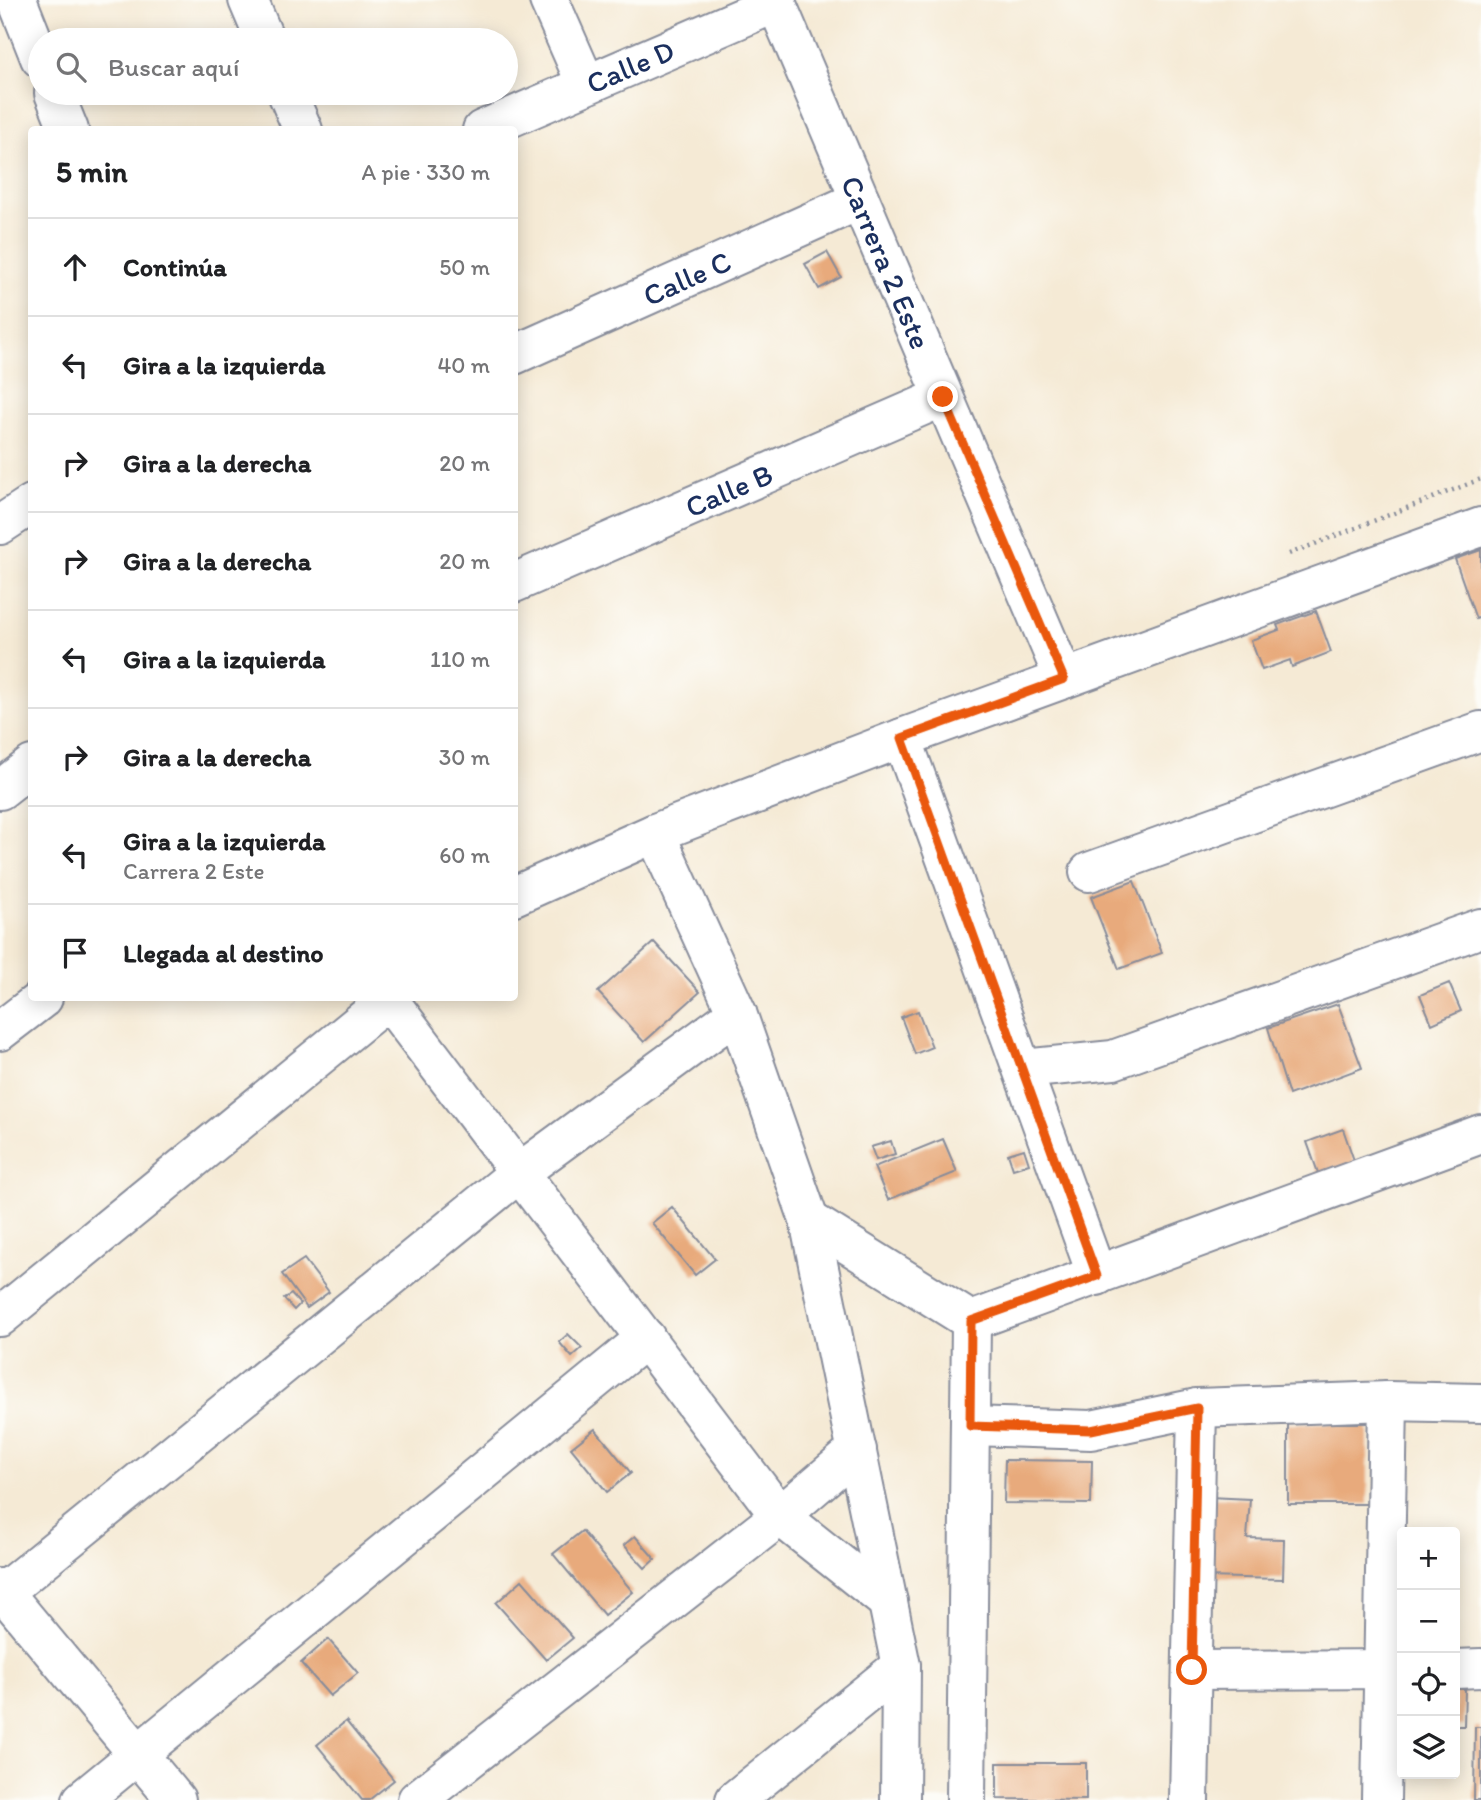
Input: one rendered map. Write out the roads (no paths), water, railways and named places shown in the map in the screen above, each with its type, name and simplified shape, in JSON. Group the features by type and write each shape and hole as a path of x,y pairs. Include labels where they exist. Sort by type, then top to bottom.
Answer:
{"street":[{"path":"17,0 28,28"},
{"path":"248,0 260,28"},
{"path":"549,0 586,84"},
{"name":"Calle D","path":"491,126 776,1"},
{"name":"Carrera 2 Este","path":"776,1 1064,679"},
{"path":"59,105 67,126"},
{"path":"292,105 301,126"},
{"name":"Calle C","path":"518,353 860,200"},
{"name":"Calle B","path":"518,581 943,397"},
{"path":"0,525 28,507"},
{"path":"518,894 655,833 902,738 1481,527"},
{"path":"1089,872 1481,731"},
{"path":"902,738 1097,1276"},
{"path":"0,790 28,768"},
{"path":"655,833 737,1013 809,1220 901,1666 900,1800"},
{"path":"1023,1069 1113,1060 1481,928"},
{"path":"0,1031 39,1001"},
{"path":"0,1317 384,1001"},
{"path":"390,1001 780,1516 888,1602"},
{"path":"176,1800 1,1592 520,1172 737,1013"},
{"path":"971,1321 1481,1135"},
{"path":"809,1220 971,1321"},
{"path":"966,1800 971,1321"},
{"path":"82,1800 646,1338"},
{"path":"970,1426 1091,1430 1197,1408 1388,1401 1481,1403"},
{"path":"1381,1800 1393,1669 1388,1401"},
{"path":"1189,1800 1197,1408"},
{"path":"417,1800 780,1516 857,1450"},
{"path":"735,1800 901,1666"},
{"path":"1460,1669 1481,1668"},
{"path":"1192,1670 1393,1669"}]}
